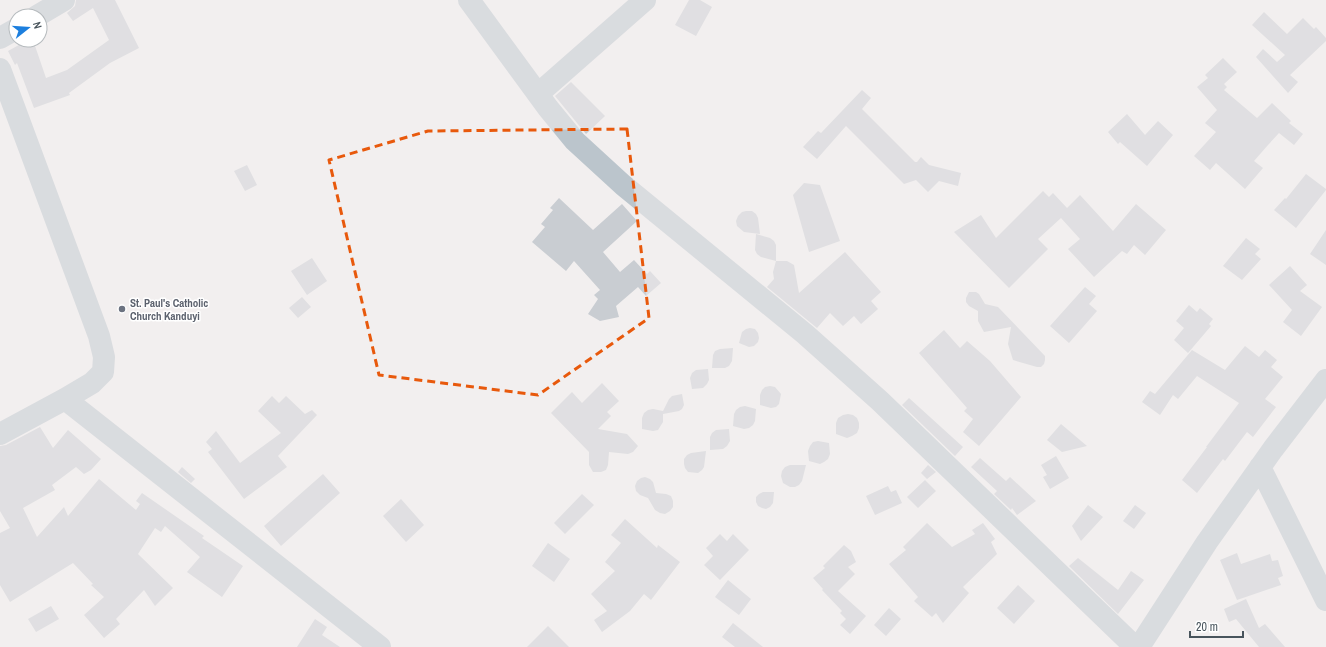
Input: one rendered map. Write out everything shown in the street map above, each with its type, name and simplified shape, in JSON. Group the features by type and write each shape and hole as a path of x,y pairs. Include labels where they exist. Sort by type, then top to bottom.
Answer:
{"street":[{"path":"48,9 64,0"},
{"path":"469,0 538,94 576,141 623,185 805,334 880,401 1135,647"},
{"path":"538,94 645,0"},
{"path":"0,69 99,336 104,357 103,372 92,383 65,400 0,434"},
{"path":"1139,647 1207,542 1260,467 1326,380"},
{"path":"65,400 380,647"},
{"path":"1260,467 1326,600"}],"highlighted area":[{"path":"627,129 649,318 538,395 379,375 329,160 428,131"}],"building":[{"path":"76,0 115,0 139,48 110,63 69,93 70,95 34,108 17,63 15,65 8,51 13,48 36,48 46,78 67,70 109,40 93,8 73,21 67,13 75,6"},
{"path":"689,0 700,0 712,7 696,36 675,25"},
{"path":"1264,12 1287,34 1303,18 1314,29 1316,27 1326,38 1326,41 1290,75 1298,82 1288,93 1256,57 1263,49 1277,62 1285,55 1252,25"},
{"path":"1223,58 1237,72 1224,84 1227,87 1224,90 1257,118 1272,103 1291,121 1289,123 1303,134 1294,145 1279,133 1254,161 1263,168 1245,189 1216,163 1210,170 1194,156 1216,132 1205,123 1217,110 1197,87 1208,78 1205,75"},
{"path":"571,82 605,116 586,134 555,96"},
{"path":"862,90 871,98 862,109 915,162 917,162 921,157 929,165 961,173 958,186 939,181 928,192 916,180 904,184 846,126 817,159 803,147 818,131 821,133"},
{"path":"1127,114 1145,135 1158,121 1173,135 1147,166 1120,142 1118,144 1108,132"},
{"path":"247,165 257,185 245,191 234,171"},
{"path":"1306,174 1326,190 1296,228 1274,210 1285,198 1286,199"},
{"path":"804,183 820,185 840,241 809,252 793,195"},
{"path":"1043,191 1049,197 1053,193 1067,208 1080,195 1113,231 1136,204 1166,230 1145,255 1134,245 1127,254 1122,251 1094,277 1068,249 1080,239 1061,218 1038,239 1048,249 1009,288 954,232 981,215 996,238"},
{"path":"559,198 593,230 622,204 637,221 603,252 620,272 634,260 647,274 650,271 661,283 646,296 638,287 616,306 619,317 600,321 588,314 598,299 594,295 600,290 574,261 566,271 532,242 545,227 541,224 553,210 550,208"},
{"path":"752,211 756,214 760,234 744,232 737,226 736,221 738,216 742,212"},
{"path":"1326,230 1326,265 1310,254"},
{"path":"756,234 770,238 774,241 776,245 776,261 761,257 757,254 755,250"},
{"path":"1246,238 1260,249 1255,254 1261,259 1242,280 1223,266"},
{"path":"845,252 881,292 871,301 878,309 861,324 854,316 843,326 830,313 817,328 767,287 774,279 773,272 776,261 787,261 794,265 799,293"},
{"path":"312,258 327,281 307,295 291,271"},
{"path":"1290,266 1307,285 1300,291 1322,307 1301,336 1283,322 1292,310 1269,285"},
{"path":"1085,287 1096,296 1089,304 1097,311 1069,343 1050,326"},
{"path":"969,292 976,292 979,294 985,304 998,307 1045,356 1044,364 1041,367 1013,360 1008,344 1011,327 984,332 978,321 978,311 969,306 966,302"},
{"path":"302,297 311,307 298,318 289,308"},
{"path":"1189,305 1197,312 1200,308 1213,319 1209,324 1211,326 1188,353 1174,340 1184,328 1176,321"},
{"path":"750,328 755,329 759,338 758,342 754,346 749,347 739,343 742,332"},
{"path":"944,330 960,348 967,341 990,361 1021,397 979,446 963,432 973,419 964,411 967,408 919,353"},
{"path":"1245,346 1259,357 1265,350 1277,360 1271,367 1283,377 1265,399 1276,407 1253,437 1247,432 1225,461 1223,459 1197,493 1182,480 1239,403 1197,376 1178,399 1173,395 1160,415 1142,402 1150,391 1155,394 1192,350 1225,370"},
{"path":"733,348 732,361 729,366 725,368 712,368 713,355 715,351"},
{"path":"708,369 709,380 707,384 703,388 692,389 690,378 692,373 696,370"},
{"path":"602,383 619,401 607,412 611,416 598,429 627,434 638,446 633,452 628,454 609,452 606,470 601,472 593,472 589,465 589,452 551,413 572,392 582,403"},
{"path":"765,387 775,387 781,394 779,404 776,407 771,408 760,405 760,395 762,390"},
{"path":"682,394 684,405 682,409 663,414 663,422 658,430 653,431 642,429 642,418 644,413 653,409 663,411 672,396"},
{"path":"272,396 279,403 286,396 305,414 312,410 317,415 278,456 287,467 244,499 208,452 212,449 206,442 216,431 240,463 281,433 258,411"},
{"path":"909,398 963,447 955,456 902,405"},
{"path":"745,406 756,409 755,421 753,425 744,429 733,426 734,414 736,410"},
{"path":"848,414 857,418 859,428 857,433 847,438 836,434 836,423 838,418"},
{"path":"1061,424 1087,446 1062,452 1047,440"},
{"path":"40,427 53,448 68,430 101,459 91,470 84,474 76,467 52,485 55,490 23,508 37,537 64,507 68,516 99,479 136,510 140,504 136,501 142,493 204,536 202,538 243,566 222,597 187,572 200,557 165,526 161,532 155,528 138,554 173,588 155,606 144,590 116,619 120,624 104,638 84,615 104,597 91,585 93,584 73,563 10,602 0,585 0,533 10,528 0,511 0,446 6,445"},
{"path":"729,429 730,441 727,446 723,449 710,450 710,437 712,433 716,430"},
{"path":"818,441 829,443 830,454 828,459 820,464 809,461 808,451 813,442"},
{"path":"706,451 704,467 702,470 698,473 688,472 684,464 684,459 687,455"},
{"path":"1056,456 1069,478 1050,489 1043,477 1047,475 1041,465"},
{"path":"980,458 1006,481 1010,477 1036,501 1017,515 1012,508 1011,510 994,494 997,491 971,467"},
{"path":"790,465 806,465 802,481 795,487 790,487 783,483 781,476 785,467"},
{"path":"928,465 936,472 927,479 921,473"},
{"path":"182,467 195,479 191,483 178,472"},
{"path":"323,474 340,493 281,546 264,526"},
{"path":"645,477 653,482 656,493 671,496 673,507 670,511 665,514 660,513 655,510 648,498 640,495 636,491 635,486 637,481"},
{"path":"925,480 936,491 918,508 907,497"},
{"path":"888,486 891,492 896,490 902,503 875,515 866,496"},
{"path":"763,492 774,492 773,503 766,509 758,506 756,502 756,497"},
{"path":"582,494 594,505 565,534 554,523"},
{"path":"401,499 424,525 406,542 383,516"},
{"path":"1088,505 1103,517 1081,541 1072,526"},
{"path":"1135,505 1146,513 1134,529 1123,521"},
{"path":"625,519 657,548 658,545 680,562 651,600 644,594 630,611 602,632 594,620 607,611 591,594 615,571 605,562 621,543 611,535"},
{"path":"927,523 952,547 975,534 972,530 983,523 995,539 991,542 997,554 963,587 969,593 943,623 936,613 932,617 914,601 918,597 889,564 906,550 903,547"},
{"path":"720,534 727,541 733,534 749,550 720,580 704,565 713,556 706,548"},
{"path":"548,543 570,559 554,582 532,566"},
{"path":"844,545 851,551 856,562 848,567 855,574 838,591 866,616 850,634 840,625 846,619 840,613 842,611 813,578 825,568 823,566"},
{"path":"1237,553 1241,564 1270,554 1272,561 1278,560 1283,576 1278,578 1281,585 1237,600 1220,560"},
{"path":"1078,558 1118,590 1131,571 1144,580 1118,614 1069,566"},
{"path":"728,580 751,599 739,615 715,597"},
{"path":"1018,585 1035,601 1014,624 997,608"},
{"path":"1246,599 1259,628 1265,624 1285,647 1259,647 1236,619 1229,622 1224,609"},
{"path":"51,606 59,619 36,632 28,619"},
{"path":"889,608 901,619 886,636 874,625"},
{"path":"315,619 327,627 322,635 340,647 297,647"},
{"path":"733,623 763,647 735,647 722,637"},
{"path":"548,626 569,647 527,647"}],"place":[{"name":"St. Paul's Catholic Church Kanduyi","path":"122,309"}]}
